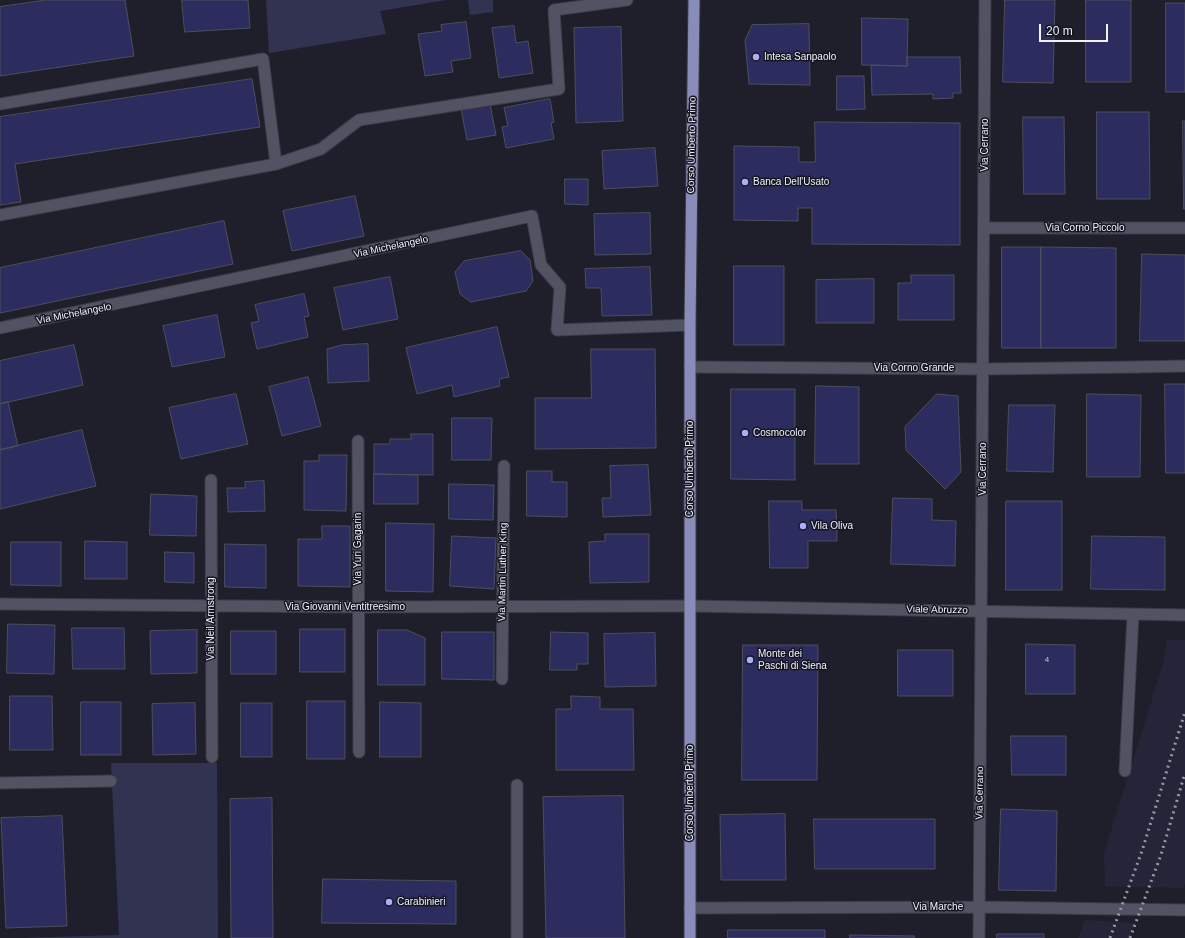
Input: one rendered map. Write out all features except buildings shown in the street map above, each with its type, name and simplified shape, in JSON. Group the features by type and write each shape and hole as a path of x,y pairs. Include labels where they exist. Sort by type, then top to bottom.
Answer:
{"main road":[{"name":"Corso Umberto Primo","path":"690,938 690,325 694,0"}],"street":[{"path":"0,215 276,164 321,149 359,120 559,89 554,10 627,0"},
{"name":"Via Cerrano","path":"979,938 985,228 985,0"},
{"path":"0,104 263,59 276,164"},
{"name":"Via Michelangelo","path":"0,328 532,216 541,265 560,287 558,330 690,325"},
{"name":"Via Corno Piccolo","path":"985,228 1185,228"},
{"name":"Via Corno Grande","path":"690,367 984,369 1185,366"},
{"name":"Via Yuri Gagarin","path":"358,441 359,752"},
{"name":"Via Martin Luther King","path":"502,679 504,466"},
{"name":"Via Neil Armstrong","path":"211,480 212,757"},
{"name":"Via Giovanni Ventitreesimo","path":"0,604 358,607 690,606"},
{"name":"Viale Abruzzo","path":"690,606 982,610 1133,615 1185,615"},
{"path":"1125,772 1133,615"},
{"path":"0,782 111,781"},
{"path":"517,785 517,938"},
{"name":"Via Marche","path":"690,908 979,907 1185,910"}],"shaded area":[{"path":"266,0 446,0 380,11 386,34 269,53"},
{"path":"468,0 493,0 493,12 470,15"},
{"path":"1167,640 1185,640 1185,883 1183,888 1105,886 1104,853 1163,664"},
{"path":"111,763 217,763 218,938 20,938 119,935"},
{"path":"1085,920 1135,923 1130,938 1078,938"}],"railway":[{"path":"1110,938 1142,851 1185,712"},
{"path":"1130,938 1161,855 1185,773"}],"place":[{"name":"Intesa Sanpaolo","path":"756,57"},
{"name":"Banca Dell'Usato","path":"745,182"},
{"name":"Cosmocolor","path":"745,433"},
{"name":"Vila Oliva","path":"803,526"},
{"name":"Monte dei Paschi di Siena","path":"750,660"},
{"name":"Carabinieri","path":"389,902"}]}
